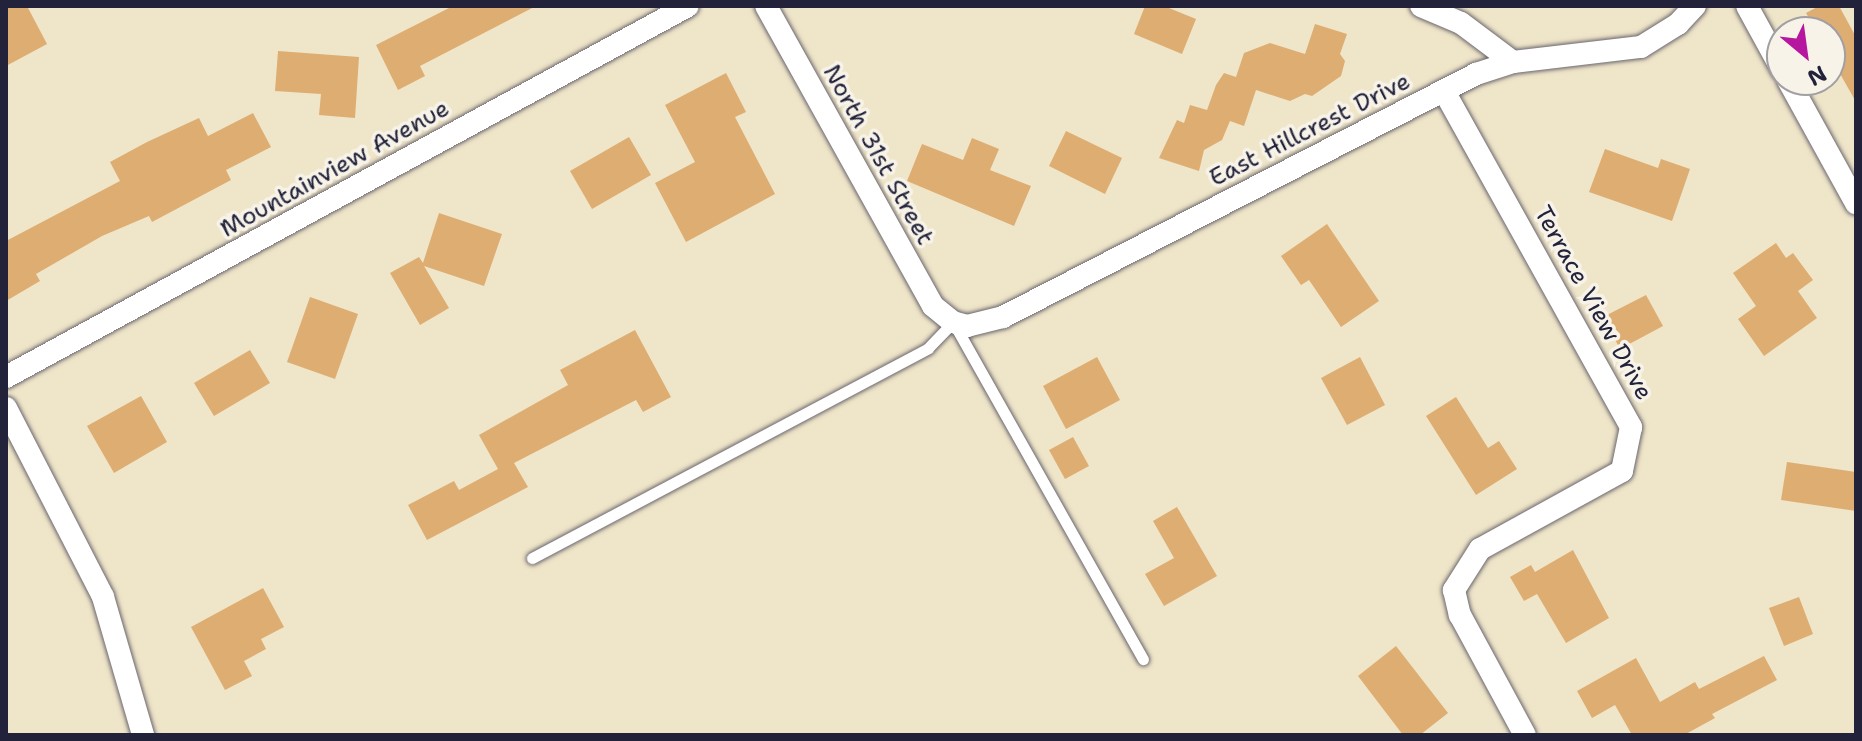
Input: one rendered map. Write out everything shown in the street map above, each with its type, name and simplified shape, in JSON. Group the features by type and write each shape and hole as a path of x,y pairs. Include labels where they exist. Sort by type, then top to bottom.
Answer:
{"street":[{"name":"Mountainview Avenue","path":"6,377 688,6"},
{"name":"North 31st Street","path":"766,6 922,289 953,322"},
{"path":"1421,6 1461,23 1513,62"},
{"name":"East Hillcrest Drive","path":"953,322 967,326 1003,317 1444,91 1513,62 1641,47 1678,24 1695,6"},
{"path":"1747,6 1766,41"},
{"name":"Terrace View Drive","path":"1444,91 1631,427 1622,471 1480,549 1454,590 1460,615 1525,735"},
{"path":"1797,96 1856,203"},
{"path":"6,408 103,597 143,735"}],"lane":[{"path":"532,558 928,348 953,322 1143,659"}],"building":[{"path":"6,6 27,6 47,44 6,66"},
{"path":"453,6 536,6 420,66 425,76 398,90 376,45"},
{"path":"1145,6 1164,6 1196,19 1182,54 1134,34"},
{"path":"1819,6 1839,6 1844,16 1808,16 1806,13"},
{"path":"1846,19 1856,37 1856,102 1846,84"},
{"path":"1315,24 1347,34 1340,54 1345,61 1341,76 1312,96 1305,94 1290,101 1256,90 1244,126 1230,121 1222,140 1204,150 1199,171 1159,158 1177,120 1184,123 1190,105 1207,110 1224,73 1236,77 1244,53 1270,43 1305,54"},
{"path":"278,51 359,57 355,118 319,115 321,94 275,91"},
{"path":"726,73 746,112 735,117 775,194 686,242 655,183 695,162 665,105"},
{"path":"253,113 271,147 226,170 231,180 152,222 149,216 102,236 36,274 40,281 6,301 6,241 120,181 110,162 147,142 199,118 208,136"},
{"path":"1066,131 1122,158 1105,194 1049,166"},
{"path":"629,137 651,175 592,209 570,171"},
{"path":"972,138 999,149 990,170 1031,186 1014,226 907,181 922,144 963,160"},
{"path":"1605,149 1658,168 1661,159 1690,169 1672,221 1589,192"},
{"path":"439,213 502,234 484,286 424,266 449,308 420,325 390,273 419,257 423,263"},
{"path":"1327,224 1379,301 1341,327 1309,280 1301,285 1281,256"},
{"path":"1776,243 1786,258 1793,253 1813,280 1798,291 1817,318 1764,356 1738,319 1756,306 1733,273"},
{"path":"1646,295 1663,326 1620,349 1603,317"},
{"path":"310,297 358,314 335,379 287,362"},
{"path":"635,330 671,397 643,412 636,400 514,463 528,487 427,540 408,505 454,481 459,490 498,469 479,435 568,385 560,370"},
{"path":"250,350 270,383 214,416 194,383"},
{"path":"1097,357 1120,400 1066,429 1043,386"},
{"path":"1360,357 1385,405 1347,425 1321,378"},
{"path":"141,396 167,442 114,473 87,426"},
{"path":"1456,397 1488,448 1499,441 1517,469 1476,495 1426,416"},
{"path":"1073,437 1089,466 1065,479 1049,450"},
{"path":"1787,462 1856,472 1856,511 1781,500"},
{"path":"1177,507 1217,576 1164,606 1145,574 1174,558 1153,521"},
{"path":"1573,550 1609,618 1566,643 1537,594 1524,601 1510,577 1531,565 1535,572"},
{"path":"263,588 284,627 261,639 266,649 244,661 252,676 225,690 191,627"},
{"path":"1799,597 1813,634 1784,646 1769,608"},
{"path":"1396,646 1448,713 1420,735 1403,735 1358,676"},
{"path":"1764,656 1777,680 1712,714 1715,718 1684,735 1632,735 1615,705 1592,718 1577,691 1636,658 1660,702 1695,682 1699,689"}]}
